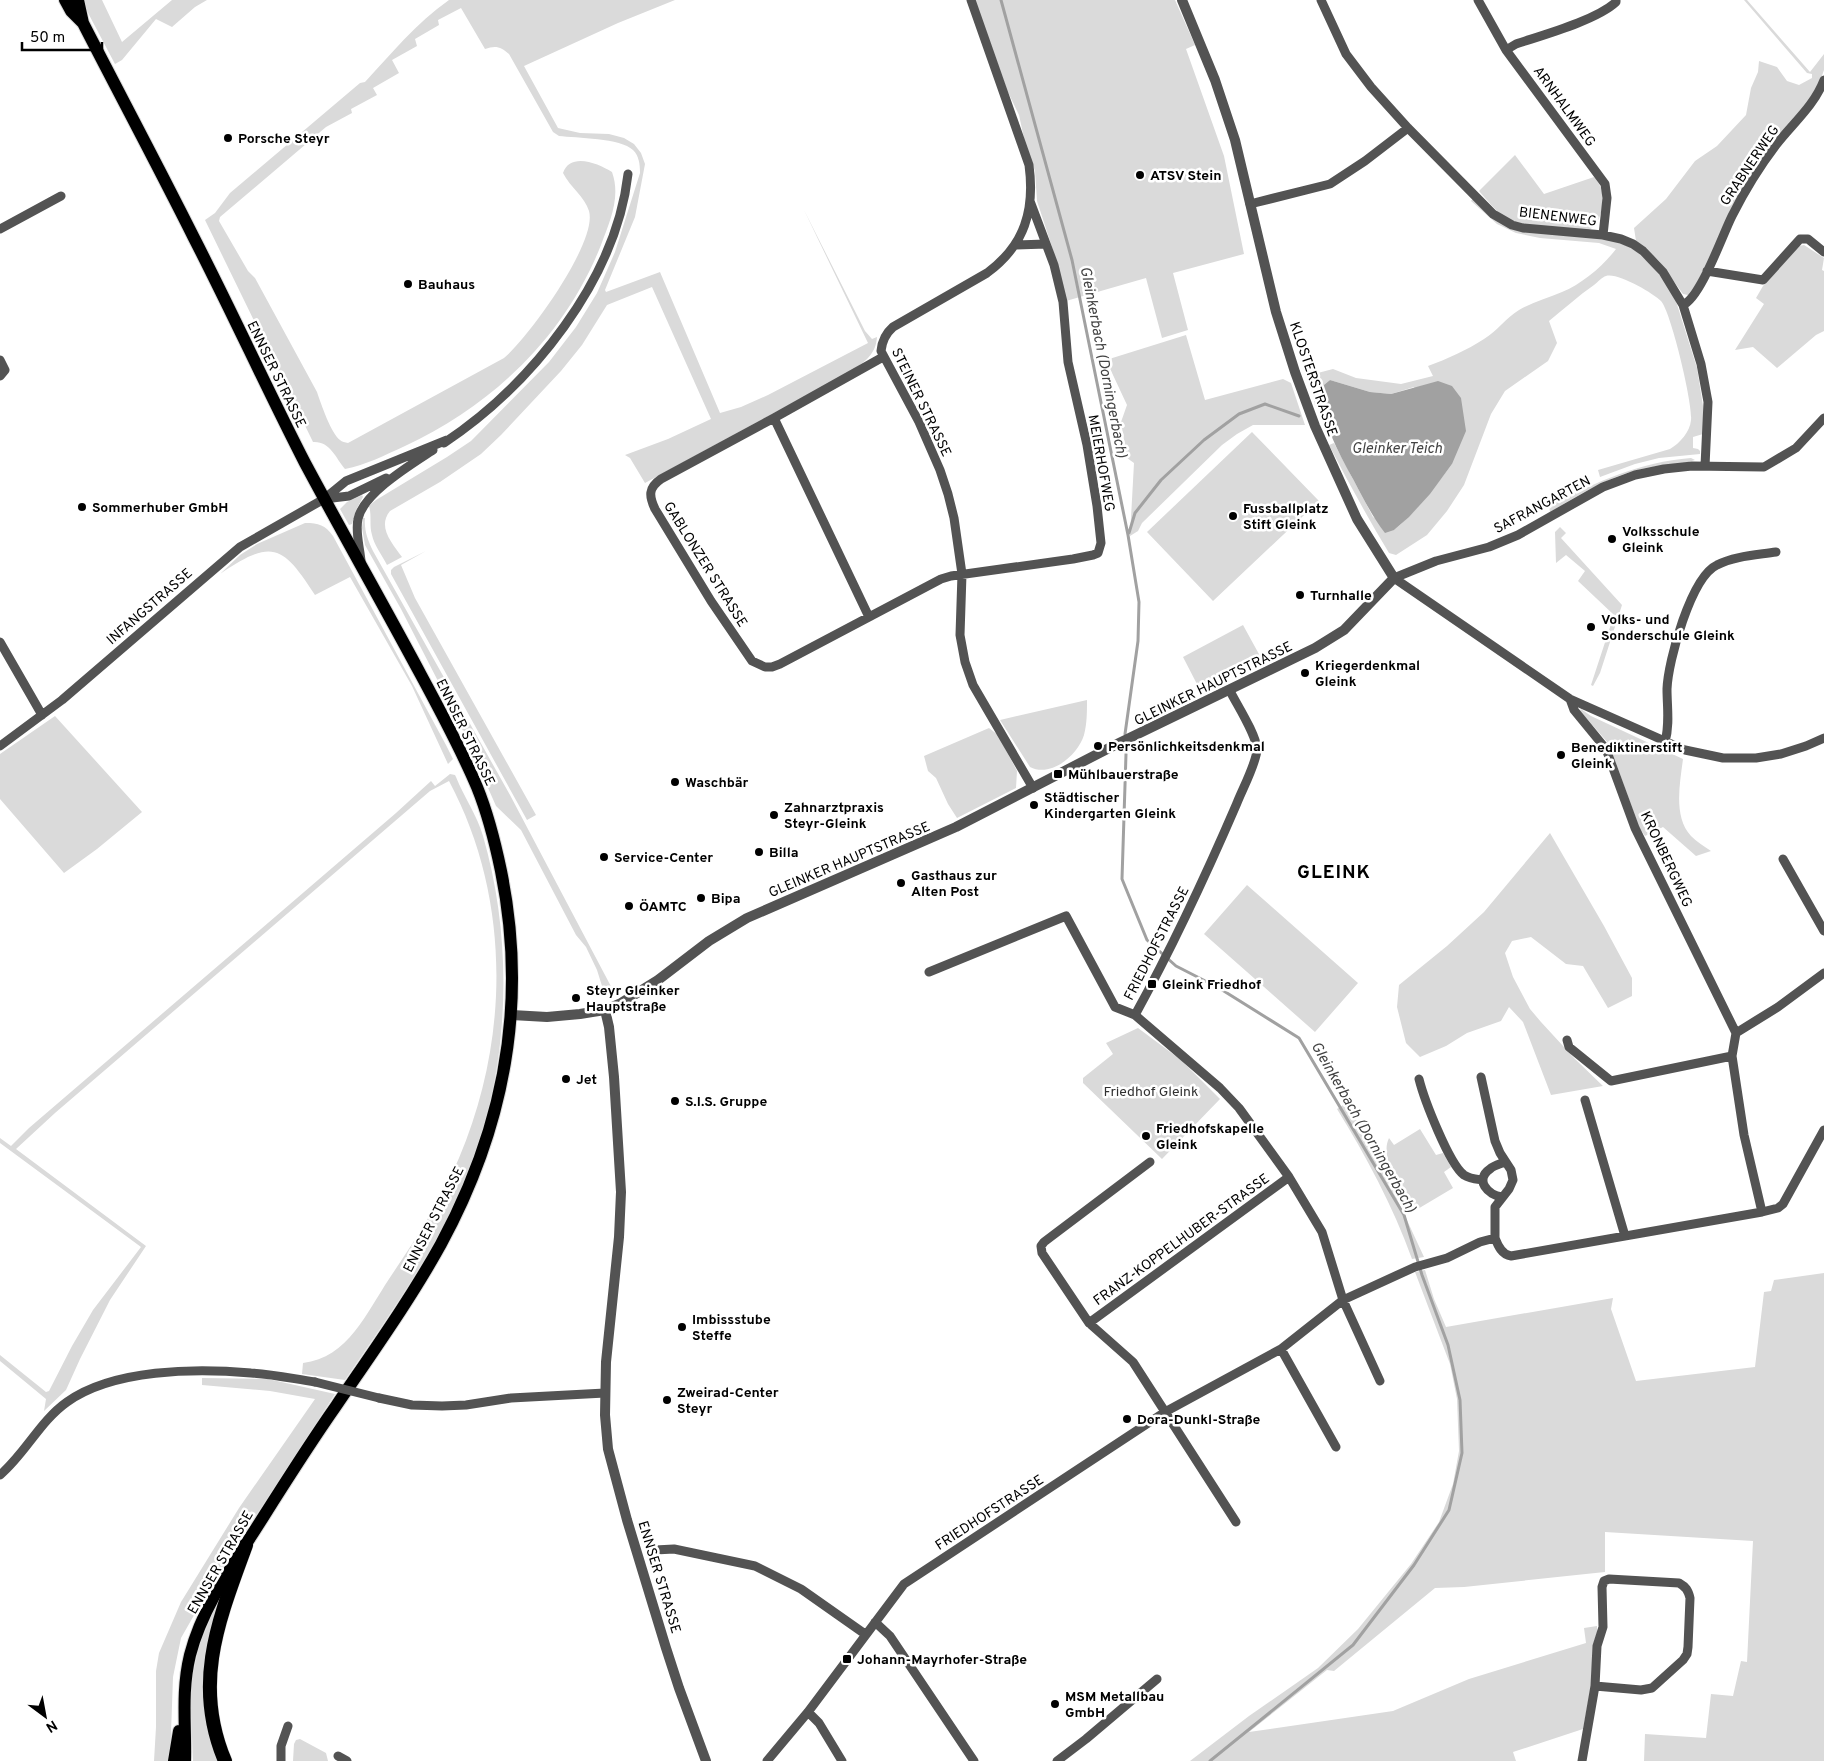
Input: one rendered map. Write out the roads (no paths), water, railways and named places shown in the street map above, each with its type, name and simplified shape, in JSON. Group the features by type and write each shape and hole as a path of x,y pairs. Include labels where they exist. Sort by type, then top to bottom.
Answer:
{"highway":[{"path":"225,1761 216,1733 212,1709 210,1689 211,1662 216,1633 224,1605 246,1545"}],"main road":[{"name":"ENNSER STRASSE","path":"65,0 71,11 83,23"},
{"name":"ENNSER STRASSE","path":"78,0 83,23 196,240 274,402 324,499 466,761 487,816 501,873 510,925 513,989 512,1015 502,1084 491,1128 476,1171 439,1247 406,1301 312,1440 219,1588 201,1624 190,1658 184,1704 186,1757"},
{"path":"174,1761 184,1704"}],"street":[{"name":"STEINER STRASSE","path":"971,0 1029,165 1030,201 1026,218 1016,245 1001,263 893,327 883,339 881,351 905,393 940,470 954,518 962,574 960,635 968,670 977,693 1033,788"},
{"name":"KLOSTERSTRASSE","path":"1182,0 1235,140 1284,337 1315,426 1356,519 1394,578"},
{"name":"BIENENWEG","path":"1321,0 1336,34 1354,66 1408,128 1461,180 1484,206 1501,220 1518,226 1540,230 1603,235 1633,244 1663,272 1682,305"},
{"name":"ARNHALMWEG","path":"1478,0 1506,50 1605,184 1607,198 1603,235"},
{"path":"1506,50 1516,44 1595,15 1612,6 1616,0"},
{"name":"GRABNERWEG","path":"1682,305 1692,299 1708,271 1730,221 1747,190 1776,145 1815,100 1824,80"},
{"path":"1250,204 1330,184 1365,161 1408,128"},
{"path":"362,567 357,528 358,515 369,498 402,470 468,425 516,384 539,359 564,327 593,281 622,206 628,174"},
{"path":"0,229 61,196"},
{"name":"MEIERHOFWEG","path":"962,574 1093,555 1098,553 1100,547 1094,486 1070,369 1063,302 1054,265 1030,201"},
{"path":"1708,271 1763,280 1800,239 1808,239 1824,252"},
{"path":"1016,245 1046,244"},
{"path":"1682,305 1701,364 1708,402 1705,466"},
{"name":"GABLONZER STRASSE","path":"883,357 656,482 650,493 655,509 711,601 747,654 758,665 772,667 780,664 941,580 962,574"},
{"path":"0,360 5,370 0,376"},
{"path":"774,418 869,617"},
{"name":"SAFRANGARTEN","path":"1394,578 1436,561 1489,547 1518,535 1611,484 1635,475 1664,469 1705,466 1764,467 1796,448 1824,418"},
{"path":"324,499 346,480 447,440"},
{"path":"324,499 353,494 402,470"},
{"name":"INFANGSTRASSE","path":"0,746 69,694 240,547 324,499"},
{"path":"1665,742 1667,733 1667,687 1672,659 1686,610 1698,584 1715,565 1776,552"},
{"path":"1394,578 1570,699 1685,750 1724,758 1740,759 1780,754 1824,738"},
{"name":"GLEINKER HAUPTSTRASSE","path":"512,1015 564,1016 605,1010 644,989 696,950 747,918 948,831 1115,746 1297,658 1338,634 1358,617 1394,578"},
{"path":"0,642 42,715"},
{"name":"FRIEDHOFSTRASSE","path":"1230,691 1252,733 1257,750 1251,770 1212,861 1162,966 1135,1015 1220,1088 1239,1108 1289,1176 1322,1232 1343,1300 1380,1381"},
{"name":"KRONBERGWEG","path":"1570,699 1574,710 1606,750 1635,828 1736,1033"},
{"path":"1783,859 1824,931"},
{"path":"929,972 1066,916 1115,1007 1135,1015"},
{"path":"1762,1212 1744,1135 1732,1056 1736,1033 1823,977"},
{"name":"ENNSER STRASSE","path":"605,1010 609,1026 616,1091 621,1207 617,1261 608,1332 605,1392 608,1449 617,1485 679,1688 706,1761"},
{"path":"1567,1040 1569,1048 1611,1081 1732,1056"},
{"path":"1481,1077 1495,1141 1511,1170 1513,1180 1510,1189 1495,1207 1495,1238 1506,1256 1778,1208 1783,1204 1824,1130"},
{"path":"1419,1079 1423,1094 1454,1163 1462,1174 1471,1179 1483,1180"},
{"path":"1585,1100 1625,1236"},
{"path":"1150,1162 1044,1242 1041,1246 1042,1253 1089,1323 1133,1362 1236,1522"},
{"path":"1502,1197 1494,1196 1487,1191 1483,1186 1483,1180 1485,1173 1489,1169 1505,1162"},
{"name":"FRANZ-KOPPELHUBER-STRASSE","path":"1089,1323 1289,1176"},
{"name":"FRIEDHOFSTRASSE","path":"767,1761 808,1712 904,1584 1164,1412 1281,1349 1343,1300 1415,1266 1447,1258 1480,1242 1495,1238"},
{"path":"1281,1349 1336,1447"},
{"path":"0,1475 16,1460 50,1418 65,1403 105,1382 136,1376 252,1372 316,1382 412,1405 466,1405 511,1398 605,1392"},
{"path":"655,1550 674,1549 755,1566 801,1589 865,1634"},
{"path":"1582,1761 1595,1686 1597,1646 1603,1627 1602,1587 1604,1581 1609,1579 1679,1583 1685,1586 1690,1598 1688,1647 1687,1654 1683,1660 1648,1690 1595,1686"},
{"path":"875,1622 890,1636 974,1761"},
{"path":"1057,1761 1157,1679"},
{"path":"808,1712 819,1723 842,1761"},
{"path":"281,1761 281,1746 288,1726"},
{"path":"338,1756 347,1761"}],"water":[{"name":"Gleinker Teich","path":"1330,380 1370,392 1391,394 1438,381 1452,386 1461,398 1466,431 1452,464 1430,494 1394,530 1385,533 1364,500 1336,447 1324,413 1319,389"}],"waterway":[{"name":"Gleinkerbach (Dorningerbach)","path":"1001,0 1072,260 1128,535 1139,602 1138,641 1125,734"},
{"path":"1129,533 1135,513 1161,480 1204,440 1239,414 1265,404 1299,416"},
{"name":"Gleinkerbach (Dorningerbach)","path":"1126,754 1122,879 1147,940 1176,966 1219,988 1299,1038 1404,1215 1422,1275 1448,1345 1460,1400 1462,1453 1449,1510 1414,1565 1353,1645 1210,1761"}],"place":[{"name":"Porsche Steyr","path":"228,138"},
{"name":"ATSV Stein","path":"1140,175"},
{"name":"Bauhaus","path":"408,284"},
{"name":"Sommerhuber GmbH","path":"82,507"},
{"name":"Fussballplatz Stift Gleink","path":"1233,516"},
{"name":"Volksschule Gleink","path":"1612,539"},
{"name":"Turnhalle","path":"1300,595"},
{"name":"Volks- und Sonderschule Gleink","path":"1591,627"},
{"name":"Kriegerdenkmal Gleink","path":"1305,673"},
{"name":"Persönlichkeitsdenkmal","path":"1098,746"},
{"name":"Benediktinerstift Gleink","path":"1561,755"},
{"name":"Mühlbauerstraße","path":"1058,774"},
{"name":"Waschbär","path":"675,782"},
{"name":"Städtischer Kindergarten Gleink","path":"1034,805"},
{"name":"Zahnarztpraxis Steyr-Gleink","path":"774,815"},
{"name":"Billa","path":"759,852"},
{"name":"Service-Center","path":"604,857"},
{"name":"Gasthaus zur Alten Post","path":"901,883"},
{"name":"Bipa","path":"701,898"},
{"name":"ÖAMTC","path":"629,906"},
{"name":"Gleink Friedhof","path":"1152,984"},
{"name":"Steyr Gleinker Hauptstraße","path":"576,998"},
{"name":"Jet","path":"566,1079"},
{"name":"S.I.S. Gruppe","path":"675,1101"},
{"name":"Friedhofskapelle Gleink","path":"1146,1136"},
{"name":"Imbissstube Steffe","path":"682,1327"},
{"name":"Zweirad-Center Steyr","path":"667,1400"},
{"name":"Dora-Dunkl-Straße","path":"1127,1419"},
{"name":"Johann-Mayrhofer-Straße","path":"847,1659"},
{"name":"MSM Metallbau GmbH","path":"1055,1704"}],"district":[{"name":"GLEINK","path":"1334,871"}],"park label":[{"name":"Friedhof Gleink","path":"1151,1091"}]}
